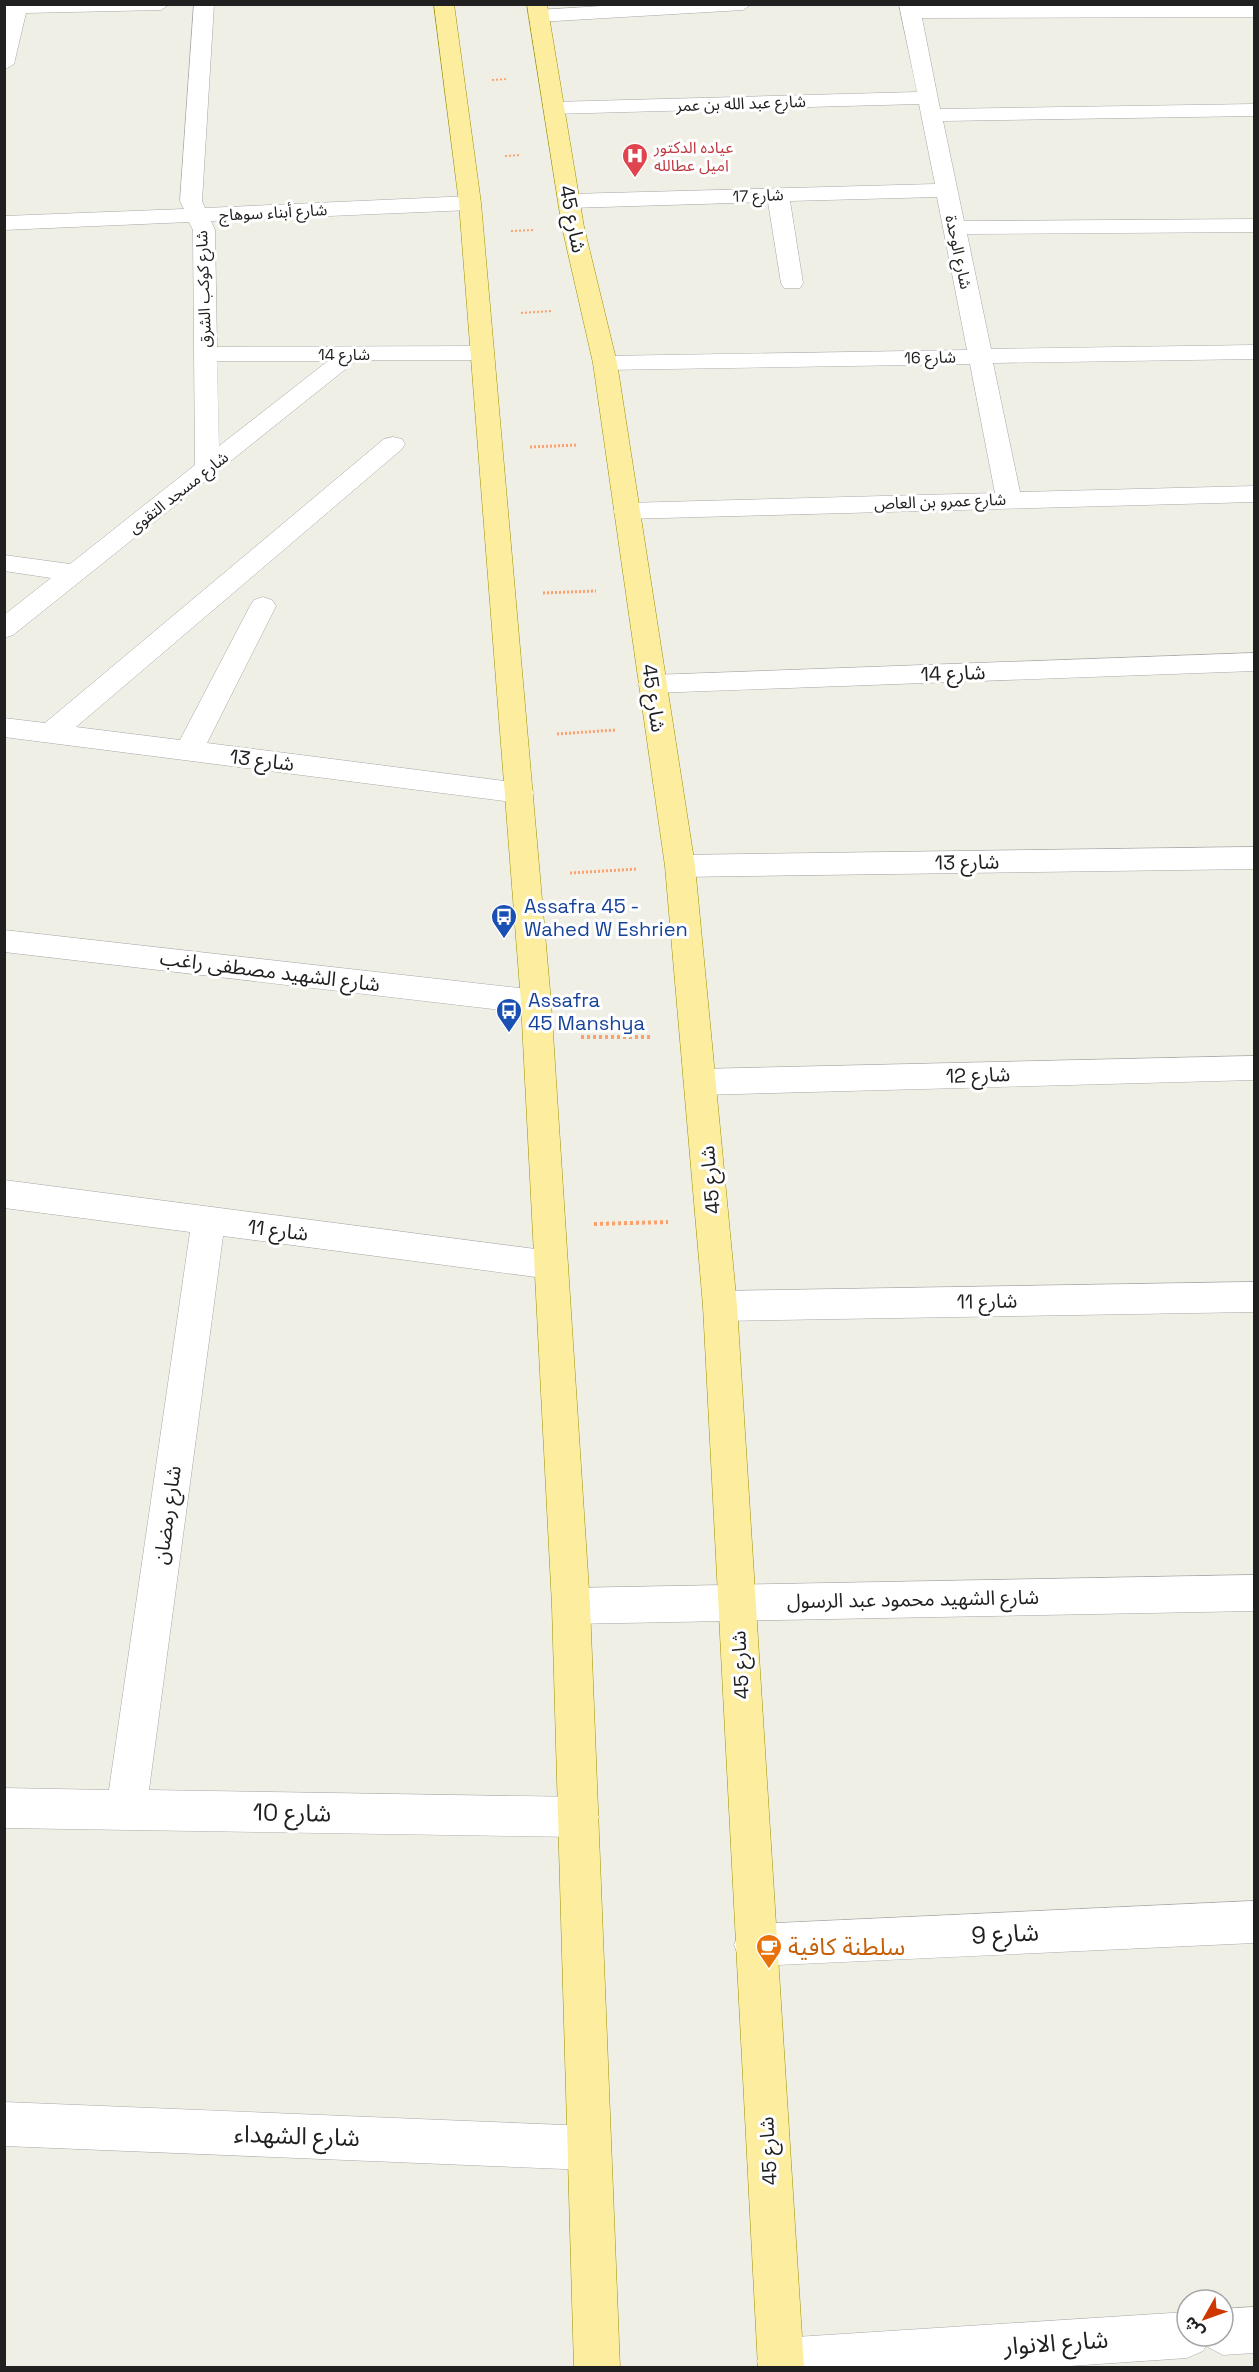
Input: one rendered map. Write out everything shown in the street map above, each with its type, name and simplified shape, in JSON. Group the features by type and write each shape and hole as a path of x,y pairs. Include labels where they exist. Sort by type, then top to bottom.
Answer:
{"main road":[{"path":"444,4 471,219 536,1002 571,1606 597,2367"},
{"name":"شارع 45","path":"538,10 572,214 605,363 680,866 720,1306 755,1945 781,2364"}],"street":[{"path":"4,64 24,7 161,4"},
{"name":"شارع كوكب الشرق","path":"204,4 191,201 204,230 207,468"},
{"path":"538,10 743,4"},
{"path":"909,8 1254,11"},
{"name":"شارع الوحدة","path":"909,8 1009,499"},
{"name":"شارع عبد الله بن عمر","path":"551,92 930,106 1254,110"},
{"name":"شارع 17","path":"572,214 778,195 946,190"},
{"path":"778,195 792,283"},
{"name":"شارع أبناء سوهاج","path":"4,223 196,216 471,219"},
{"path":"954,228 1254,225"},
{"name":"شارع 16","path":"605,363 1254,352"},
{"name":"شارع 14","path":"205,354 482,353"},
{"name":"شارع مسجد التقوى","path":"4,629 351,354"},
{"path":"51,733 393,444"},
{"name":"شارع عمرو بن العاص","path":"626,511 1254,494"},
{"path":"4,563 75,573"},
{"path":"189,750 263,606"},
{"name":"شارع 14","path":"652,684 1254,662"},
{"name":"شارع 13","path":"4,727 520,793"},
{"name":"شارع 13","path":"680,866 1254,858"},
{"name":"شارع الشهيد مصطفى راغب","path":"4,941 536,1002"},
{"name":"شارع 12","path":"701,1082 1254,1068"},
{"name":"شارع 11","path":"4,1194 552,1265"},
{"name":"شارع رمضان","path":"126,1810 208,1221"},
{"name":"شارع 11","path":"720,1306 1254,1297"},
{"name":"شارع الشهيد محمود عبد الرسول","path":"571,1606 1254,1593"},
{"name":"شارع 10","path":"4,1808 579,1817"},
{"name":"شارع 9","path":"755,1945 1254,1922"},
{"name":"شارع الشهداء","path":"4,2124 589,2148"},
{"path":"1235,2331 1254,2330"},
{"name":"شارع الانوار","path":"781,2364 1175,2336"}],"path":[{"path":"454,82 551,92"},
{"path":"464,158 561,153"},
{"path":"471,219 572,214"},
{"path":"479,315 592,309"},
{"path":"490,448 616,444"},
{"path":"503,595 638,590"},
{"path":"513,736 658,728"},
{"path":"527,875 680,866"},
{"path":"538,1037 697,1037"},
{"path":"550,1225 713,1221"}],"place":[{"name":"عياده الدكتور اميل عطالله","path":"635,179"},
{"name":"Assafra 45 - Wahed W Eshrien","path":"504,940"},
{"name":"Assafra 45 Manshya","path":"509,1034"},
{"name":"سلطنة كافية","path":"769,1970"}]}
